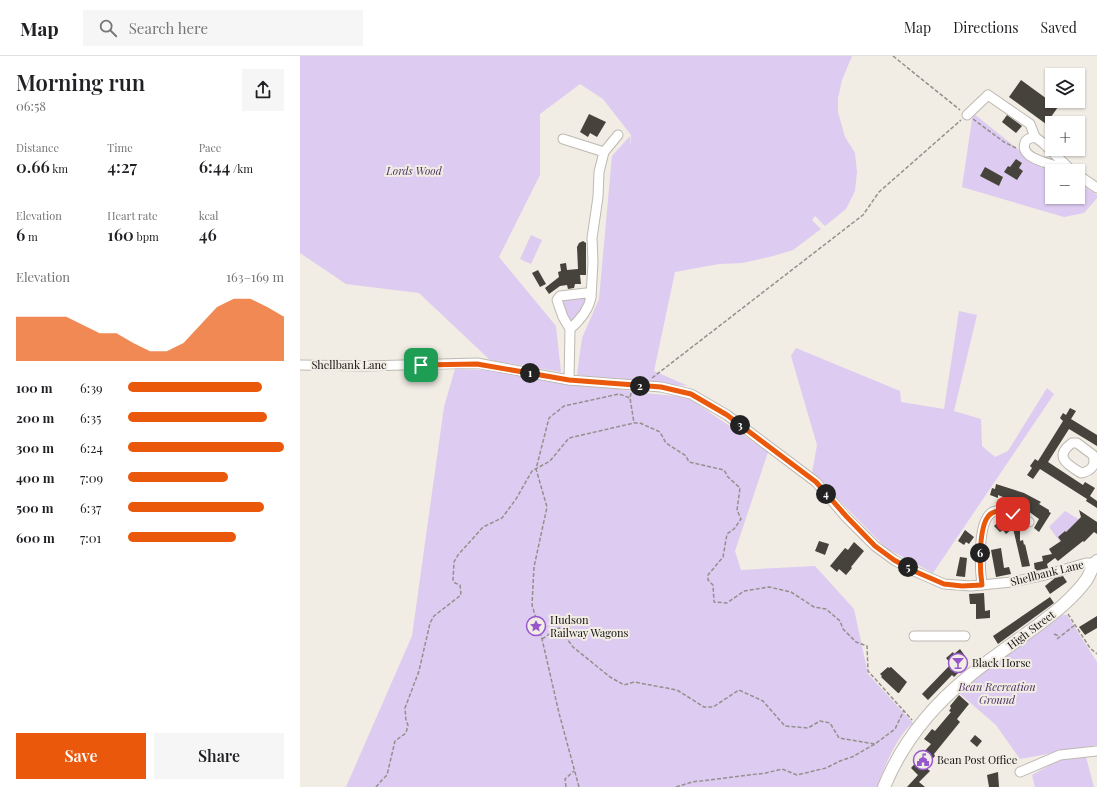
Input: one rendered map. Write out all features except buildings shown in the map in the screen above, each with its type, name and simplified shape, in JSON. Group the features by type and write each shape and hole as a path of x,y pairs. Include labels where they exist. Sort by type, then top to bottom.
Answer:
{"main road":[{"name":"High Street","path":"884,787 892,767 902,750 920,725 940,703 968,677 1063,606 1086,581 1096,562"}],"street":[{"path":"967,115 988,95 1030,124 1035,137 1065,164"},
{"path":"570,329 589,305 591,297 592,238 600,172 604,152 618,135"},
{"path":"1035,137 1029,138 1025,141 1025,151 1030,156 1046,164"},
{"path":"563,139 604,152"},
{"path":"1085,180 1097,188"},
{"path":"569,380 570,329 563,317 558,300 560,296 586,293 591,297"},
{"name":"Shellbank Lane","path":"300,365 364,366 477,364 569,380 661,387 691,394 727,415 816,482 870,541 894,560 914,571 944,584 962,586 1024,580 1058,572 1086,562 1096,562"},
{"path":"982,585 980,549 983,533 990,514 995,512 1006,512 1029,522"},
{"path":"914,636 965,636"},
{"path":"1020,772 1060,755 1097,751"}],"path":[{"path":"893,56 967,115 1004,142 1030,156"},
{"path":"654,375 863,215 879,192 967,115"},
{"path":"579,787 532,605 534,567 547,507 536,469 549,418 564,406 619,394 630,398 634,423"},
{"path":"376,787 387,775 395,741 406,733 408,725 406,721 405,708 419,671 430,623 434,616 461,595 460,585 455,583 453,580 454,562 458,555 484,527 502,518 516,499 532,471 550,461 569,438 634,423 640,423 660,432 666,443 686,456 689,462 724,470 728,477 740,488 737,510 741,519 734,529 727,534 723,557 708,575 708,580 713,585 714,602 727,603 744,590 769,587 791,592 814,607 826,609 840,621 843,629 856,642 868,646 868,671 914,723 920,725"},
{"path":"1063,606 1090,648 1097,654"},
{"path":"1057,639 1075,625"},
{"path":"542,639 559,628 573,647 610,678 624,685 634,682 677,690 704,707 713,707 739,690 763,702 785,726 808,728 820,721 830,723 839,738 875,744"},
{"path":"1054,634 1060,636"},
{"path":"676,787 692,782 766,773 782,769 797,775 826,768 852,757 875,744 895,729 904,710"},
{"path":"566,787 565,779 574,771"}],"green space":[{"name":"Lords Wood","path":"300,56 852,56 842,80 838,98 838,112 845,137 855,153 857,172 855,191 846,209 825,226 815,216 812,220 821,229 793,250 743,263 719,264 675,272 654,371 688,386 577,375 582,338 599,299 612,156 630,136 631,147 631,135 603,99 580,84 540,114 540,175 499,257 556,326 561,372 490,360 419,293 346,284 300,253"},
{"path":"973,113 1035,163 1045,167 1045,204 1085,204 1085,187 1097,195 1097,198 1084,213 1064,217 962,187","holes":["1016,159 1022,163 1019,168 1023,171 1017,180 1005,172 1008,166 1010,167","985,168 1003,177 999,186 981,176"]},
{"path":"531,235 542,240 531,264 520,259"},
{"path":"587,299 587,303 570,324 561,300"},
{"path":"959,311 977,315 954,411 981,419 982,446 995,457 1008,451 1047,388 1054,394 933,573 886,548 812,473 817,445 791,356 796,348 900,391 901,402 944,409"},
{"path":"455,369 500,370 644,393 687,397 768,452 735,551 741,570 815,566 854,609 868,674 913,723 907,728 897,743 887,762 877,787 346,787 412,636 444,407"},
{"path":"1065,511 1080,520 1078,520 1068,530 1080,543 1078,545 1065,531 1058,537 1065,545 1064,547 1049,527"},
{"name":"Bean Recreation Ground","path":"1062,615 1067,615 1097,662 1097,745 1020,759 996,725 959,693"},
{"path":"1086,757 1094,787 1035,787 1032,775 1059,760"}],"place":[{"name":"Hudson Railway Wagons","path":"536,626"},
{"name":"Black Horse","path":"958,663"},
{"name":"Bean Post Office","path":"923,760"}],"route":[{"path":"421,365 477,364 569,380 632,386 661,387 691,394 727,415 816,482 875,546 894,560 914,571 944,584 962,586 982,585 980,549 988,518 991,513 995,512 1013,514"}]}
